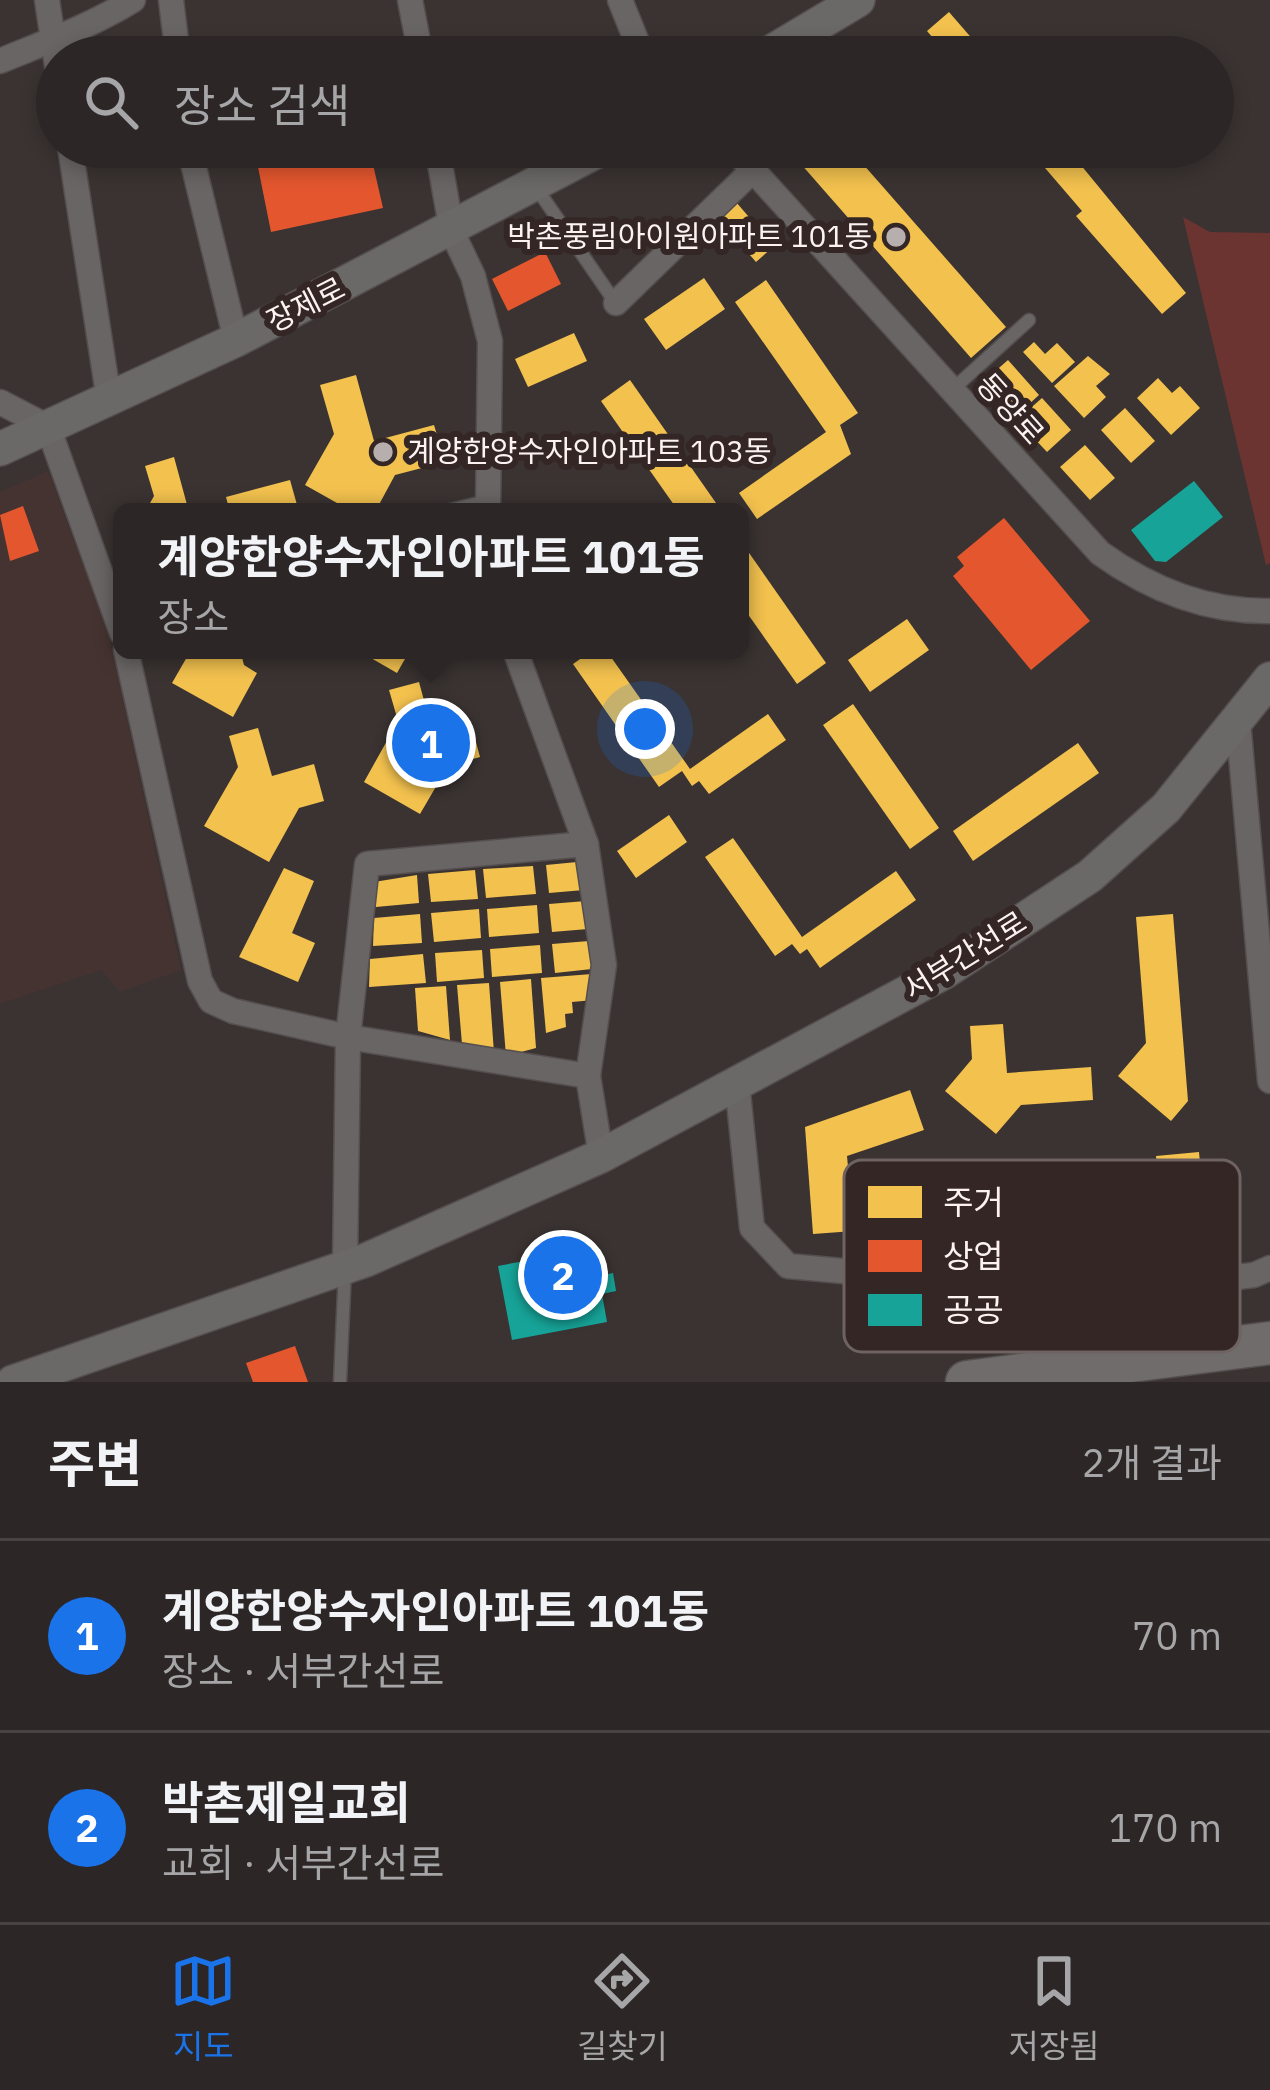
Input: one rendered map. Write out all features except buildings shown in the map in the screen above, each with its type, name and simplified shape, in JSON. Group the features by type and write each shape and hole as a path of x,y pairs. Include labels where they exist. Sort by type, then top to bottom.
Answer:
{"highway":[{"path":"1240,1347 1270,1343"},
{"path":"968,1382 1200,1352"}],"street":[{"path":"47,0 52,35 87,28 133,0"},
{"path":"171,0 175,36"},
{"path":"410,0 417,36"},
{"path":"620,0 635,36"},
{"path":"798,36 858,0"},
{"path":"0,61 36,43"},
{"path":"73,168 109,400"},
{"path":"194,168 236,340"},
{"path":"441,168 452,232 473,276 490,341 489,503"},
{"name":"장제로","path":"0,448 236,340 452,232 567,168"},
{"path":"616,303 753,170"},
{"name":"동양로","path":"753,170 1100,553 1137,580 1180,597 1270,611"},
{"path":"0,402 49,427 113,608"},
{"path":"128,659 200,981 212,1000 233,1011 348,1037 588,1076"},
{"path":"518,659 586,844 604,965 588,1076 601,1156"},
{"name":"서부간선로","path":"13,1382 346,1267 601,1156 944,973 1090,876 1166,808 1270,679"},
{"path":"1238,722 1270,1081"},
{"path":"346,1267 348,1037 367,864 586,844"},
{"path":"737,1083 752,1228 788,1266 844,1271"},
{"path":"1240,1277 1270,1268"}],"lane":[{"path":"535,186 616,303"},
{"path":"952,390 1029,320"},
{"path":"340,1382 346,1267"}],"shaded area":[{"path":"1183,217 1210,232 1270,233 1270,563 1266,565"},
{"path":"48,471 108,632 181,970 120,992 101,970 0,1004 0,492"}],"place":[{"name":"박촌풍림아이원아파트 101동","path":"896,237"},
{"name":"계양한양수자인아파트 103동","path":"383,452"},
{"name":"계양한양수자인아파트 101동","path":"431,743"},
{"name":"박촌제일교회","path":"563,1275"}]}
